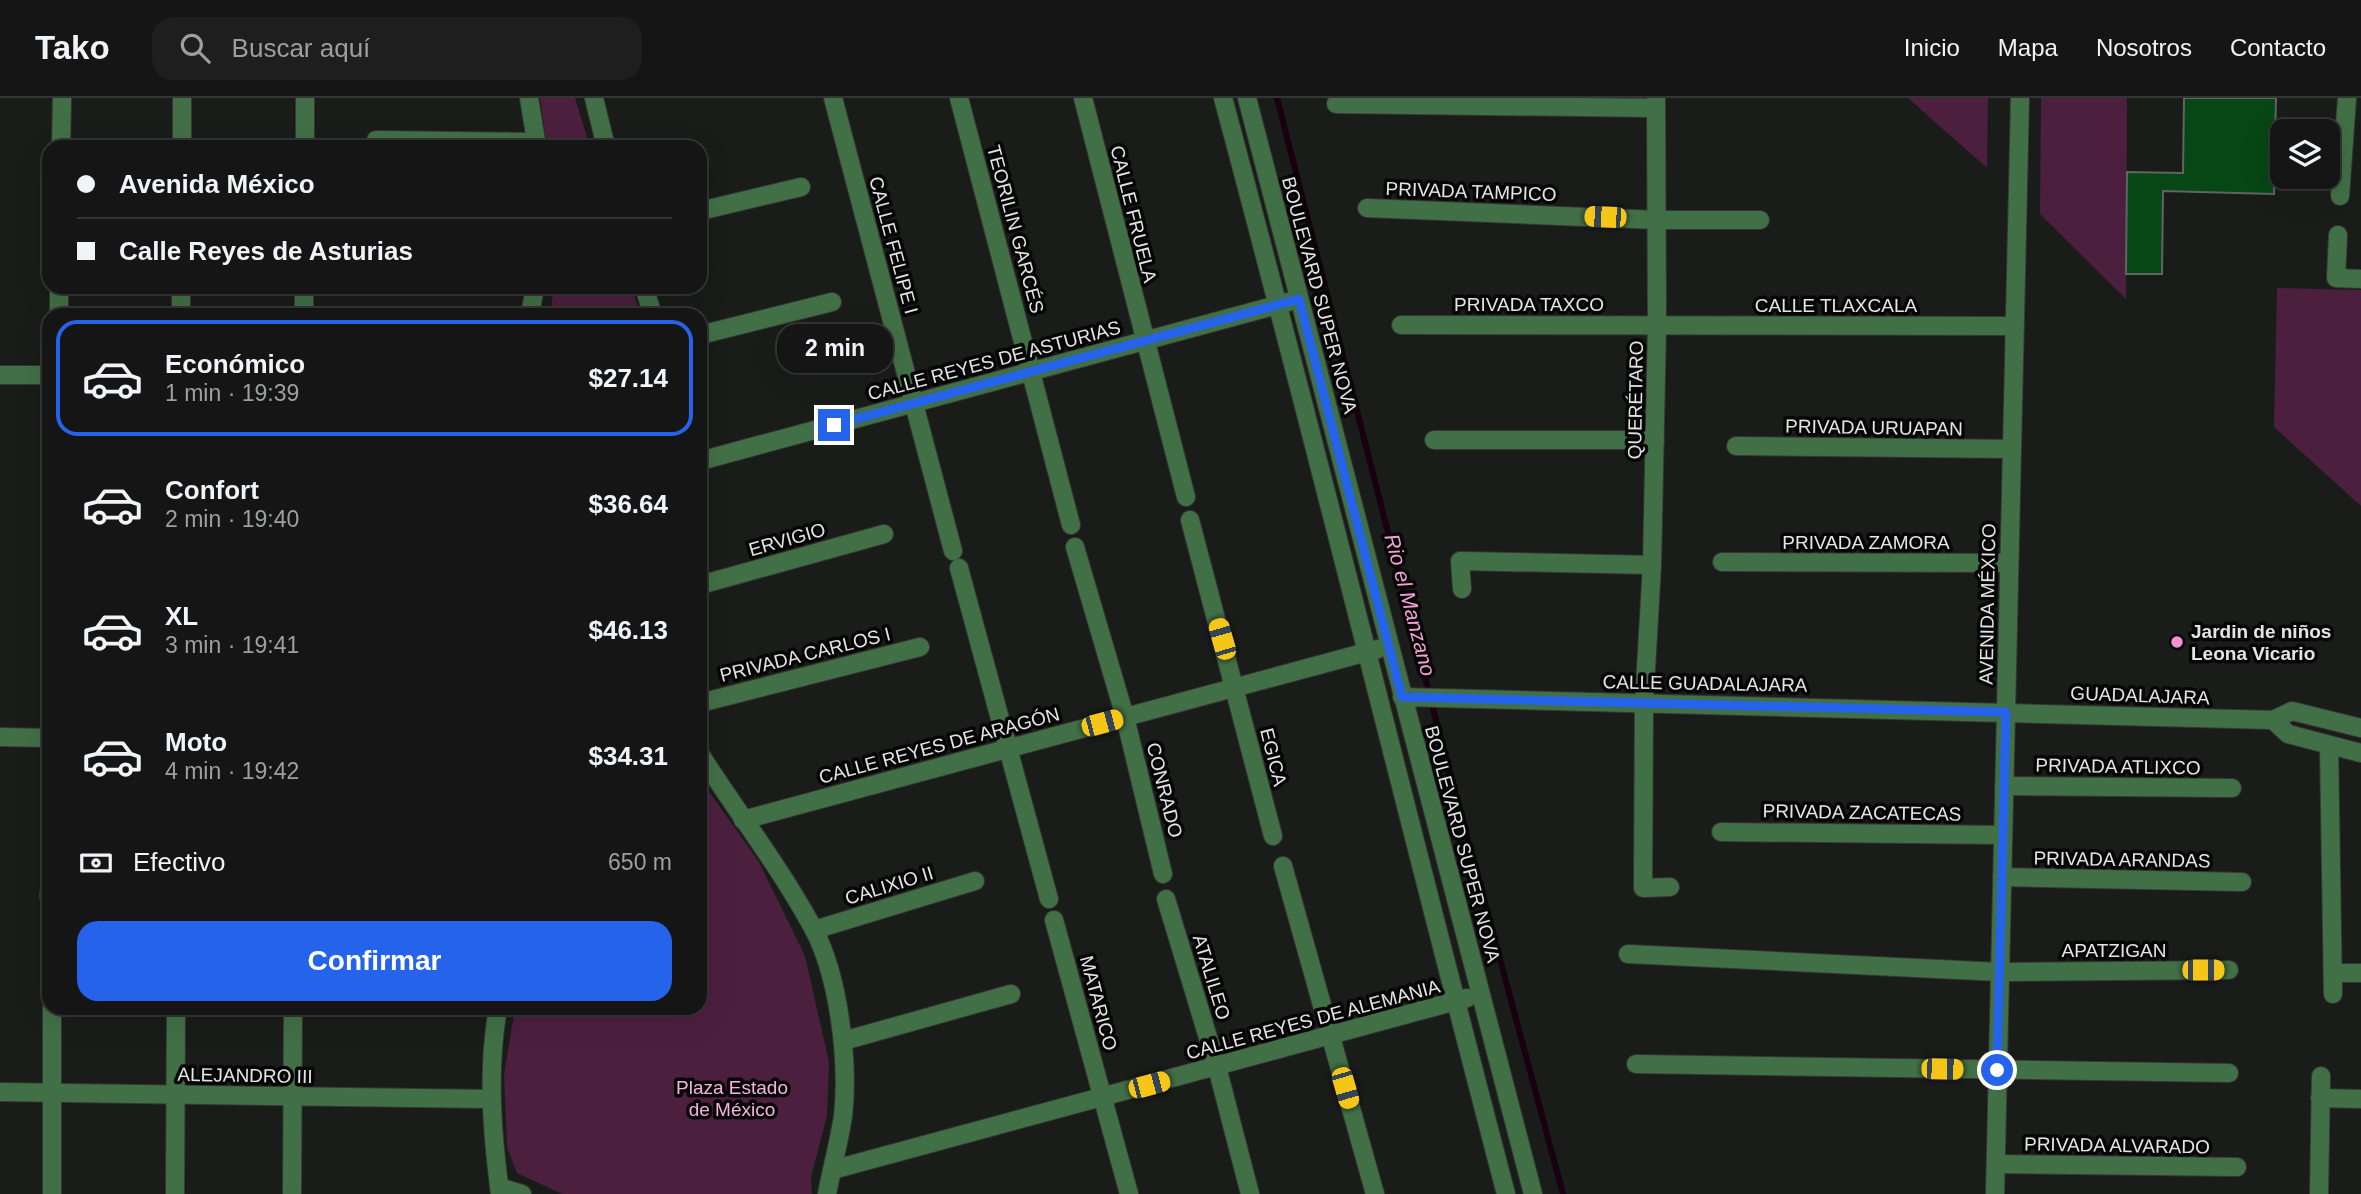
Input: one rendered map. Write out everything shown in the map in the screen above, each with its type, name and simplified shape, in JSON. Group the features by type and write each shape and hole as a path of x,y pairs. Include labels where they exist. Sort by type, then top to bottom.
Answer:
{"street":[{"path":"61,140 62,98"},
{"path":"182,98 182,140"},
{"path":"305,98 305,140"},
{"path":"529,98 536,140"},
{"path":"594,98 604,140"},
{"name":"CALLE FELIPE I","path":"833,98 1049,899"},
{"name":"TEORILIN GARCÉS","path":"959,98 1071,525"},
{"name":"CALLE FRUELA","path":"1083,98 1186,497"},
{"path":"1223,98 1279,305 1455,1002 1507,1194"},
{"name":"BOULEVARD SUPER NOVA","path":"1247,98 1390,647 1408,697 1481,995 1534,1194"},
{"name":"AVENIDA MÉXICO","path":"1995,1194 2020,98"},
{"path":"2340,195 2352,148 2347,98"},
{"path":"1336,104 1656,103"},
{"name":"QUERÉTARO","path":"1656,103 1657,326 1652,565 1644,703 1643,888 1670,887"},
{"path":"707,209 801,187"},
{"name":"PRIVADA TAMPICO","path":"1367,208 1658,219 1760,220"},
{"path":"2338,235 2336,278 2361,279"},
{"name":"CALLE REYES DE ASTURIAS","path":"707,459 1299,299"},
{"path":"707,333 832,302"},
{"name":"PRIVADA TAXCO","path":"1401,325 1657,326"},
{"name":"CALLE TLAXCALA","path":"1657,326 2015,326"},
{"path":"0,375 42,375"},
{"path":"1434,440 1655,440"},
{"name":"PRIVADA URUAPAN","path":"1736,446 2012,449"},
{"name":"EGICA","path":"1190,520 1273,836"},
{"name":"ERVIGIO","path":"707,583 884,534"},
{"name":"CONRADO","path":"1075,547 1125,717 1163,874"},
{"path":"1462,589 1460,561 1652,565"},
{"name":"PRIVADA ZAMORA","path":"1722,562 2009,563"},
{"name":"PRIVADA CARLOS I","path":"707,701 920,647"},
{"name":"CALLE REYES DE ARAGÓN","path":"743,820 1390,647"},
{"name":"CALLE GUADALAJARA","path":"1408,697 2006,712"},
{"name":"GUADALAJARA","path":"2006,712 2273,720 2292,711 2361,728"},
{"path":"2273,720 2288,734 2361,753"},
{"path":"0,737 42,738"},
{"path":"2329,746 2333,994"},
{"path":"707,765 759,841 814,930 833,981 843,1041 843,1114 827,1194"},
{"name":"PRIVADA ATLIXCO","path":"2004,786 2231,788"},
{"name":"PRIVADA ZACATECAS","path":"1721,832 2003,835"},
{"path":"1283,866 1375,1194"},
{"name":"PRIVADA ARANDAS","path":"2002,877 2242,882"},
{"name":"CALIXIO II","path":"814,930 975,881"},
{"name":"ATALILEO","path":"1166,899 1217,1067 1250,1194"},
{"name":"MATARICO","path":"1054,920 1129,1194"},
{"name":"APATZIGAN","path":"1628,954 2000,972 2229,970"},
{"path":"2333,973 2361,973"},
{"path":"843,1041 1011,995"},
{"name":"CALLE REYES DE ALEMANIA","path":"832,1170 1481,995"},
{"path":"52,1015 52,1194"},
{"path":"175,1194 176,1015"},
{"path":"292,1194 293,1015"},
{"path":"497,1015 490,1100 500,1191 522,1194"},
{"path":"1636,1064 2229,1073"},
{"path":"2319,1194 2321,1076"},
{"name":"ALEJANDRO III","path":"0,1092 490,1100"},
{"path":"2320,1098 2361,1099"},
{"name":"PRIVADA ALVARADO","path":"1996,1164 2238,1167"}],"green space":[{"path":"540,98 575,98 588,140 546,140"},
{"path":"1908,98 1988,98 1987,168"},
{"path":"2041,98 2127,98 2126,299 2040,214"},
{"path":"2277,288 2361,290 2361,506 2274,427"},
{"path":"552,294 634,294 638,308 552,308"},
{"name":"Plaza Estado de México","path":"707,789 759,862 805,956 829,1062 827,1116 811,1177 812,1194 562,1194 517,1173 507,1147 504,1075 514,1015 707,1015"}],"building":[{"path":"2184,98 2276,98 2276,119 2270,119 2270,189 2274,189 2274,194 2163,191 2162,274 2126,274 2127,172 2183,173"}],"waterway":[{"name":"Rio el Manzano","path":"1277,98 1439,732 1563,1194"}],"place":[{"name":"Jardin de niños Leona Vicario","path":"2177,642"}],"route":[{"path":"834,425 1299,299 1402,697 2006,712 1997,1070"}]}
